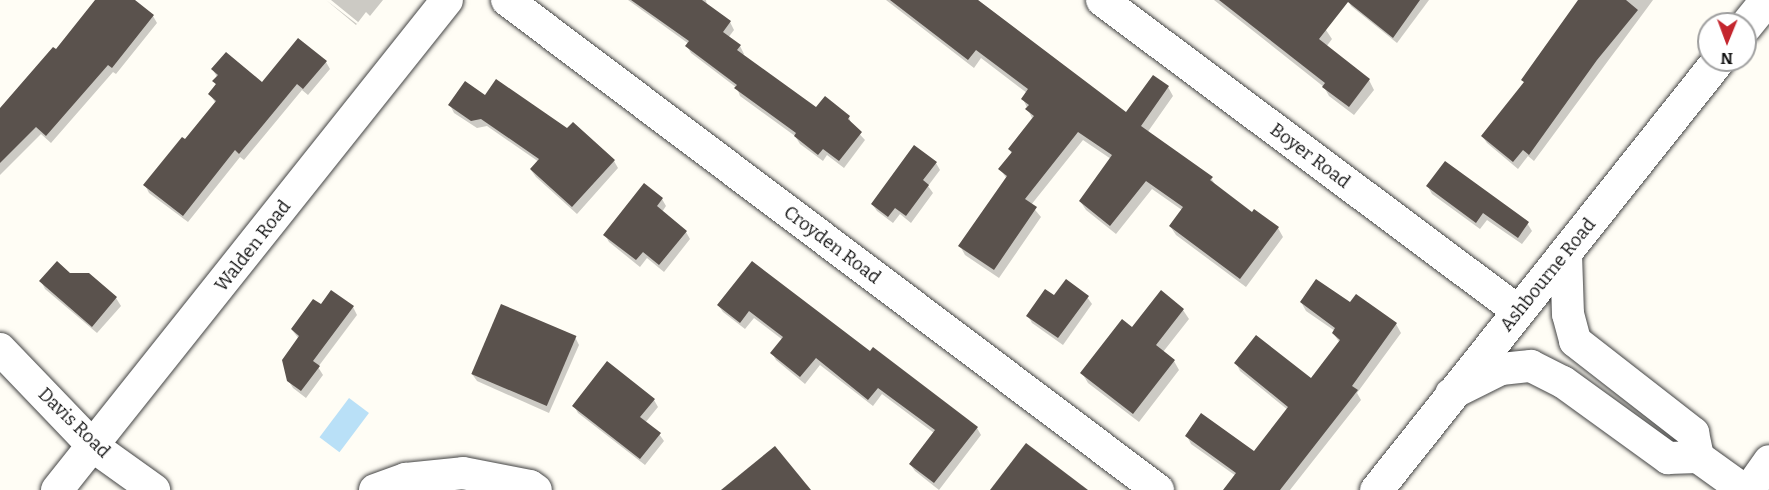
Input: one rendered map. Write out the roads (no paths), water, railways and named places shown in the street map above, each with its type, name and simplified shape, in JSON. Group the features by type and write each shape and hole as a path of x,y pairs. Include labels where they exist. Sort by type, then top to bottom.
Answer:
{"street":[{"name":"Walden Road","path":"57,490 94,447 447,0"},
{"name":"Croyden Road","path":"507,0 1158,490"},
{"name":"Boyer Road","path":"1102,0 1518,311"},
{"path":"1756,12 1766,0"},
{"name":"Ashbourne Road","path":"1376,490 1709,72"},
{"path":"1566,254 1568,314 1575,341 1693,433 1698,457"},
{"name":"Davis Road","path":"0,349 94,447 154,490"},
{"path":"1451,394 1501,369 1532,366 1563,382 1668,458 1698,457 1744,490"},
{"path":"1749,490 1769,461"},
{"path":"375,490 406,479 463,473 530,486 536,490"}],"water":[{"path":"349,398 369,413 339,452 320,437"}]}
